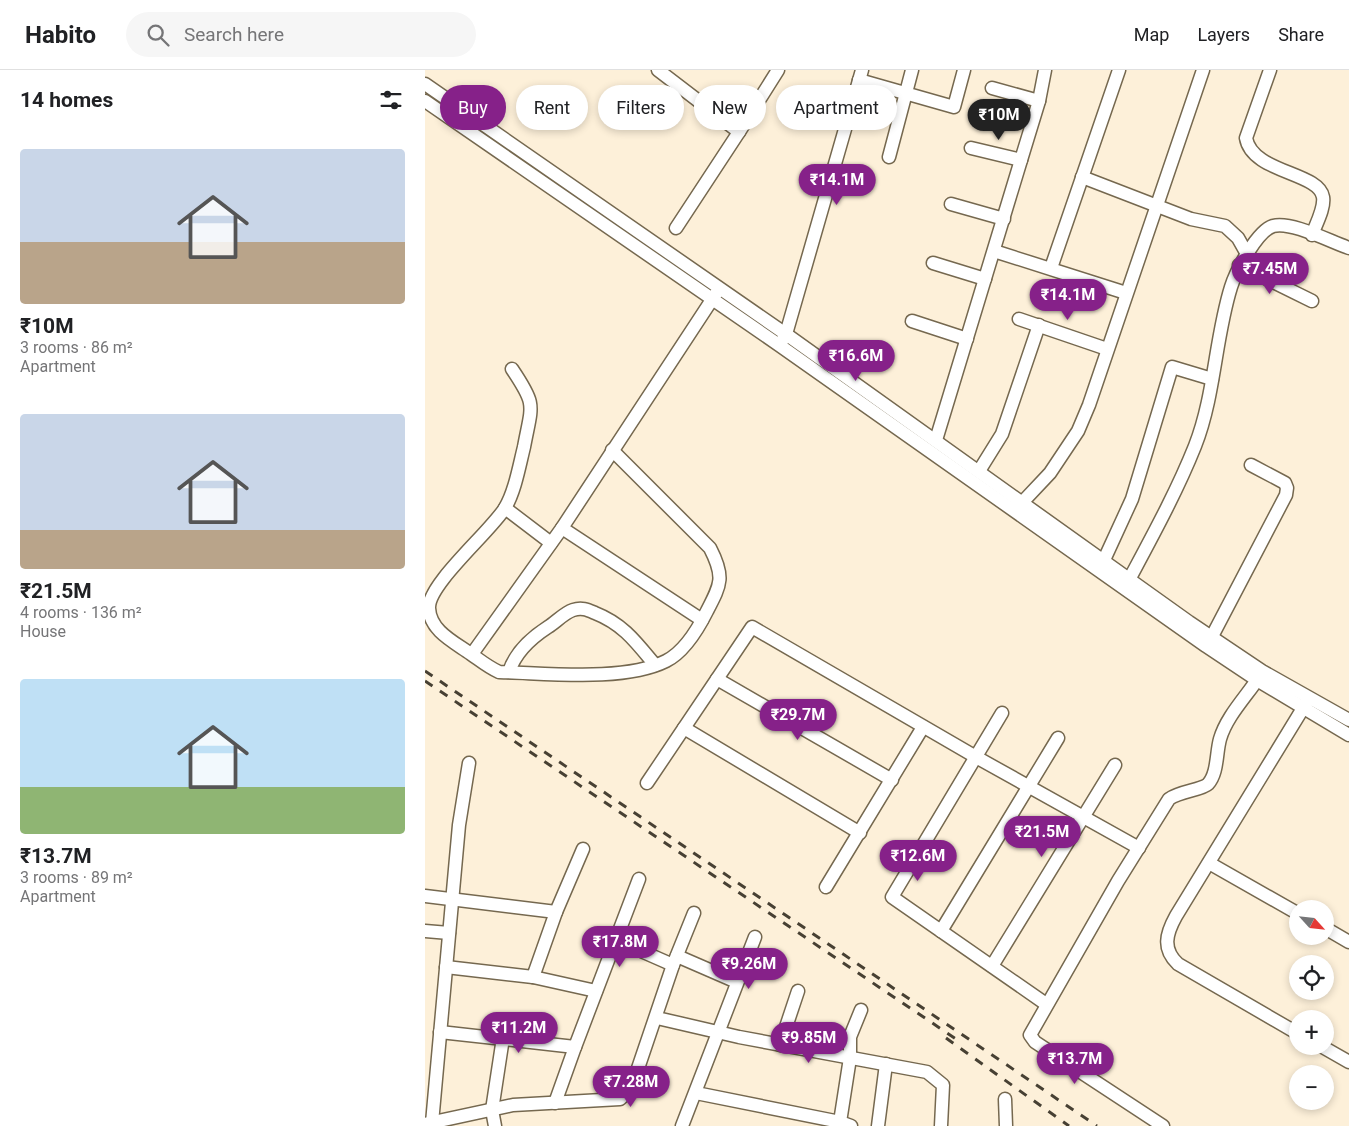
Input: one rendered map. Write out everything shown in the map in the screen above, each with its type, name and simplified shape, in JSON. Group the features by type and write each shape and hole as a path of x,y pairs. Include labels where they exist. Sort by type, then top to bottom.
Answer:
{"street":[{"path":"658,70 739,132"},
{"path":"676,228 778,70"},
{"path":"889,157 912,70"},
{"path":"783,340 861,75 905,93 954,107 964,70"},
{"path":"935,440 1004,219 1039,101 1045,70"},
{"path":"1051,268 1119,70"},
{"path":"1019,506 1050,473 1078,431 1089,405 1203,70"},
{"path":"1270,70 1246,138 1248,146 1255,155 1269,165 1295,174 1322,193 1324,199 1312,234"},
{"path":"425,84 720,288 783,340 1209,642 1260,676 1307,703 1349,735"},
{"path":"992,88 1039,101"},
{"path":"425,101 712,299 783,340 935,440 979,471 1019,506 1130,578 1209,642"},
{"path":"971,148 1021,160"},
{"path":"1083,177 1191,219 1225,226 1238,238 1247,254"},
{"path":"951,204 1004,219"},
{"path":"1130,578 1165,513 1196,444 1231,287 1239,265 1261,235 1273,226 1291,227 1349,248"},
{"path":"994,251 1126,293"},
{"path":"933,263 985,279"},
{"path":"1239,265 1313,301"},
{"path":"472,654 562,528 720,288"},
{"path":"1019,319 1107,349"},
{"path":"912,321 967,339"},
{"path":"979,471 1002,434 1039,325"},
{"path":"1104,560 1132,499 1172,367 1212,379"},
{"path":"512,369 529,394 532,406 518,474 505,508 436,589 429,606 431,618 438,631 472,654 487,667 499,672 629,673 666,661 680,651 702,620 719,588 721,574 710,548 612,450"},
{"path":"1209,642 1286,495 1287,488 1285,483 1251,464"},
{"path":"505,508 551,543"},
{"path":"562,528 702,620"},
{"path":"509,672 512,663 537,634 572,610 582,608 612,620 627,630 655,665"},
{"path":"647,783 752,627 923,727 1139,848"},
{"path":"1163,1126 1035,1042 1030,1035 1046,1004 1169,799 1179,792 1203,788 1209,783 1214,772 1220,738 1235,710 1260,676"},
{"path":"717,679 892,780"},
{"path":"1307,703 1349,720"},
{"path":"1289,1028 1197,976 1170,957 1166,940 1171,925 1307,703"},
{"path":"1002,713 892,897 1046,1004"},
{"path":"826,887 923,727"},
{"path":"684,728 860,833"},
{"path":"941,931 1058,738"},
{"path":"469,763 459,825 440,1032 428,1123 513,1105 620,1099 624,1096 631,1089 657,1018 675,961 694,913"},
{"path":"992,966 1115,765"},
{"path":"533,977 555,912 583,849"},
{"path":"1209,863 1289,908"},
{"path":"555,1103 639,880"},
{"path":"425,896 555,912"},
{"path":"425,931 449,933"},
{"path":"1334,933 1349,942"},
{"path":"682,1126 755,937"},
{"path":"616,940 737,982"},
{"path":"446,967 533,977 596,991"},
{"path":"780,1045 798,990"},
{"path":"696,1093 844,1125 851,1037 861,1010"},
{"path":"657,1018 780,1045 927,1072 937,1078 943,1085 941,1126"},
{"path":"440,1032 575,1047"},
{"path":"495,1126 492,1110 503,1038"},
{"path":"1334,1053 1349,1062"},
{"path":"878,1126 886,1064"},
{"path":"1005,1099 1006,1126"}],"railway":[{"path":"425,671 1097,1126"},
{"path":"425,681 956,1039"},
{"path":"946,1038 1069,1126"}]}
